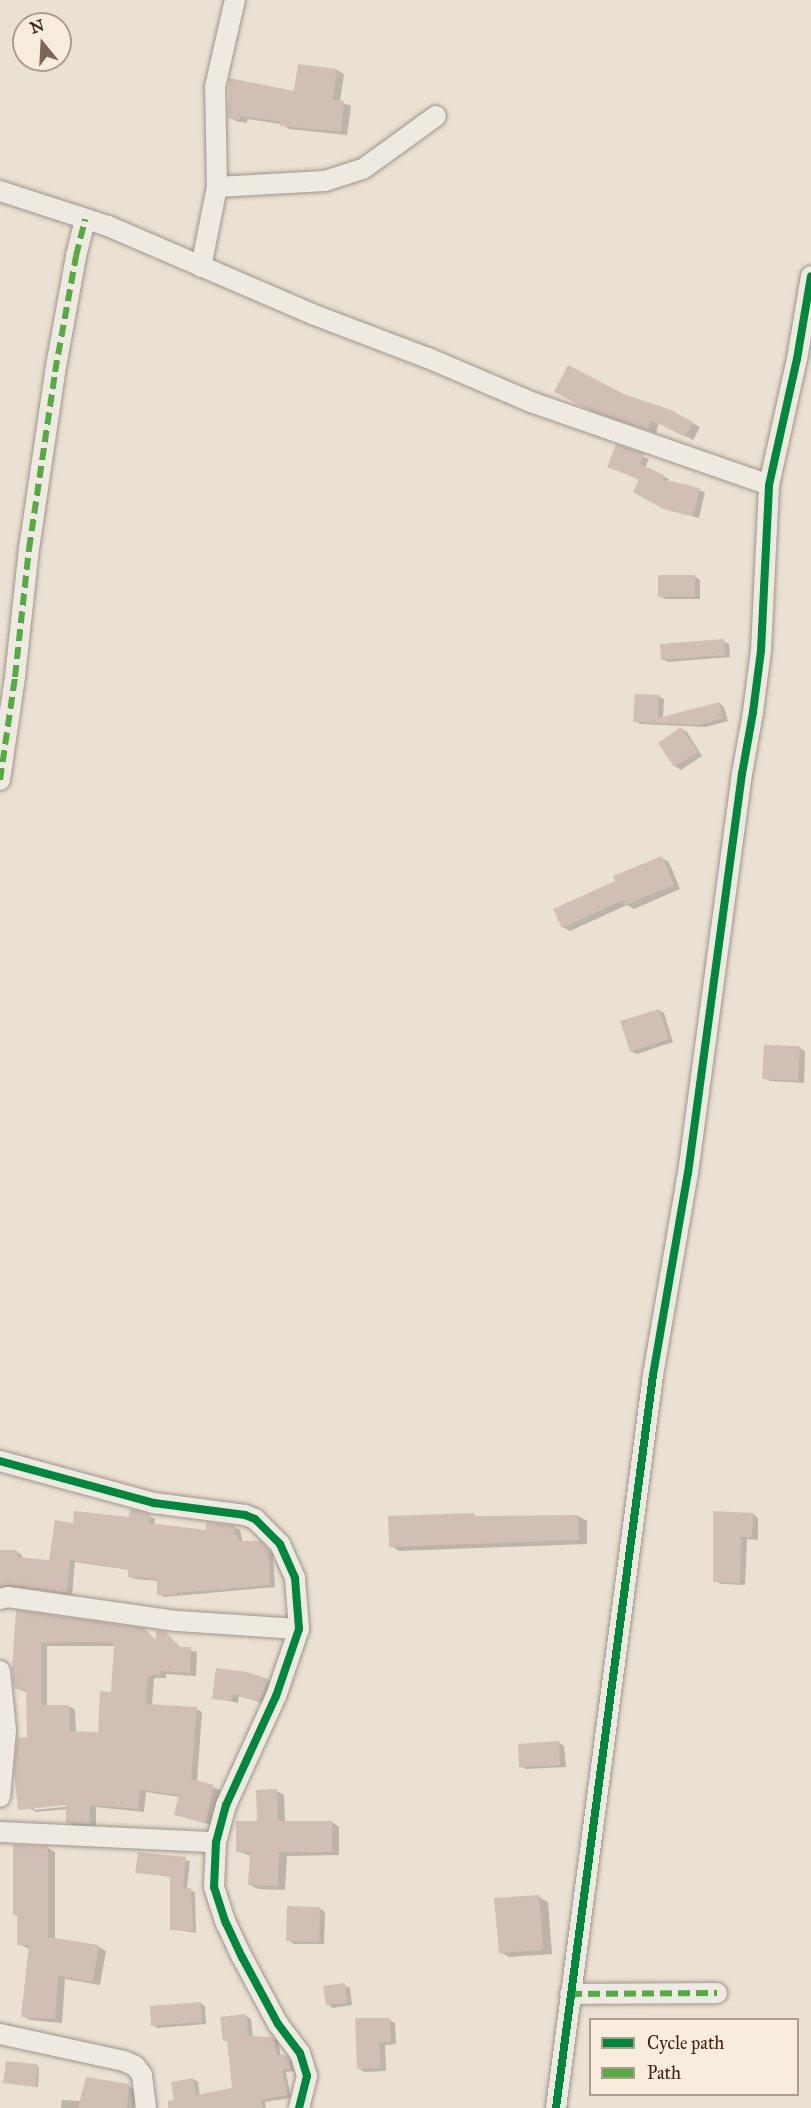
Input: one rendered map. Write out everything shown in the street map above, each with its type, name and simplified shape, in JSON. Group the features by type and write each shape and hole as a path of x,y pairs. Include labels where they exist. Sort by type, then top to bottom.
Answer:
{"street":[{"path":"201,267 217,187 215,87 235,0"},
{"path":"217,187 325,181 363,169 436,116"},
{"path":"0,191 85,219 531,402 769,486"},
{"path":"0,780 15,677 29,549 55,372 85,219"},
{"path":"556,2108 652,1387 684,1195 754,701 760,650 769,486 797,359 811,276"},
{"path":"0,1461 154,1503 222,1510 255,1519 280,1544 295,1578 299,1629 276,1696 226,1805 216,1842 214,1887 226,1923 278,2024 300,2053 305,2065 306,2083 299,2108"},
{"path":"0,1599 8,1597 177,1621 299,1629"},
{"path":"0,1671 6,1730 0,1797"},
{"path":"0,1832 216,1842"},
{"path":"570,1994 717,1993"},
{"path":"0,2034 124,2061 135,2066 142,2075 146,2108"}],"building":[{"path":"298,64 337,69 333,100 344,101 341,132 280,126 281,122 240,116 240,120 228,118 229,78 294,91"},
{"path":"568,365 626,395 669,409 693,422 685,437 651,420 648,430 585,408 554,392"},
{"path":"616,444 644,454 640,464 664,475 662,479 700,488 693,516 663,509 633,492 639,479 607,467"},
{"path":"658,575 695,575 695,597 658,597"},
{"path":"724,639 725,655 661,660 660,644"},
{"path":"635,694 659,695 658,718 719,702 723,718 700,725 633,722"},
{"path":"681,727 698,752 674,767 658,743"},
{"path":"662,856 674,885 625,905 623,900 562,928 553,909 615,881 613,876"},
{"path":"659,1009 669,1039 630,1052 620,1021"},
{"path":"764,1045 800,1046 798,1081 762,1079"},
{"path":"130,1509 150,1514 149,1523 206,1530 206,1522 235,1526 234,1535 238,1535 238,1541 260,1541 268,1549 270,1585 157,1595 157,1579 128,1577 128,1569 70,1560 67,1593 10,1585 0,1587 0,1550 17,1550 17,1557 49,1560 55,1520 73,1523 74,1511 129,1517"},
{"path":"713,1511 753,1513 752,1537 741,1537 740,1583 713,1582"},
{"path":"474,1513 474,1516 578,1515 579,1540 389,1547 388,1516"},
{"path":"16,1610 144,1628 156,1640 156,1630 166,1632 178,1647 191,1647 190,1673 160,1671 160,1675 148,1675 146,1704 197,1707 191,1779 214,1785 205,1823 174,1815 179,1795 140,1790 138,1809 90,1805 90,1824 66,1823 66,1805 18,1810 14,1772 17,1738 27,1737 26,1689 14,1689 12,1668","holes":["41,1643 114,1643 111,1692 100,1691 98,1732 70,1731 69,1705 41,1705"]},
{"path":"216,1668 247,1672 269,1679 260,1702 233,1694 232,1701 212,1699"},
{"path":"559,1741 560,1765 519,1767 518,1744"},
{"path":"277,1789 278,1821 332,1821 332,1852 279,1852 278,1886 248,1885 250,1852 236,1852 236,1821 257,1821 256,1790"},
{"path":"13,1845 48,1846 48,1937 99,1945 93,1982 58,1976 55,2019 21,2017 29,1945 17,1945 17,1915 13,1915"},
{"path":"138,1852 186,1857 183,1888 191,1888 193,1931 170,1930 170,1876 135,1873"},
{"path":"539,1895 543,1950 499,1953 494,1898"},
{"path":"287,1906 320,1907 319,1942 286,1941"},
{"path":"345,1983 347,2003 326,2005 323,1986"},
{"path":"201,2002 202,2022 151,2026 150,2006"},
{"path":"246,2014 248,2036 273,2037 277,2055 286,2055 289,2058 290,2069 282,2069 287,2095 261,2100 263,2108 168,2108 168,2101 174,2100 171,2082 193,2078 196,2095 232,2088 227,2041 223,2041 220,2017"},
{"path":"355,2018 390,2018 391,2042 379,2043 381,2068 357,2069"},
{"path":"6,2061 37,2064 36,2087 3,2083"},
{"path":"86,2077 129,2084 127,2108 78,2108"}],"marked path":[{"path":"0,780 15,677 29,549 55,372 85,219"},
{"path":"570,1994 717,1993"}],"cycle path":[{"path":"556,2108 653,1375 688,1173 742,774 753,712 761,650 769,485 797,359 811,276"},
{"path":"0,1461 154,1503 245,1515 255,1519 280,1544 295,1578 299,1629 276,1696 226,1805 216,1842 214,1887 226,1923 242,1957 278,2024 300,2053 307,2076 299,2108"}]}
